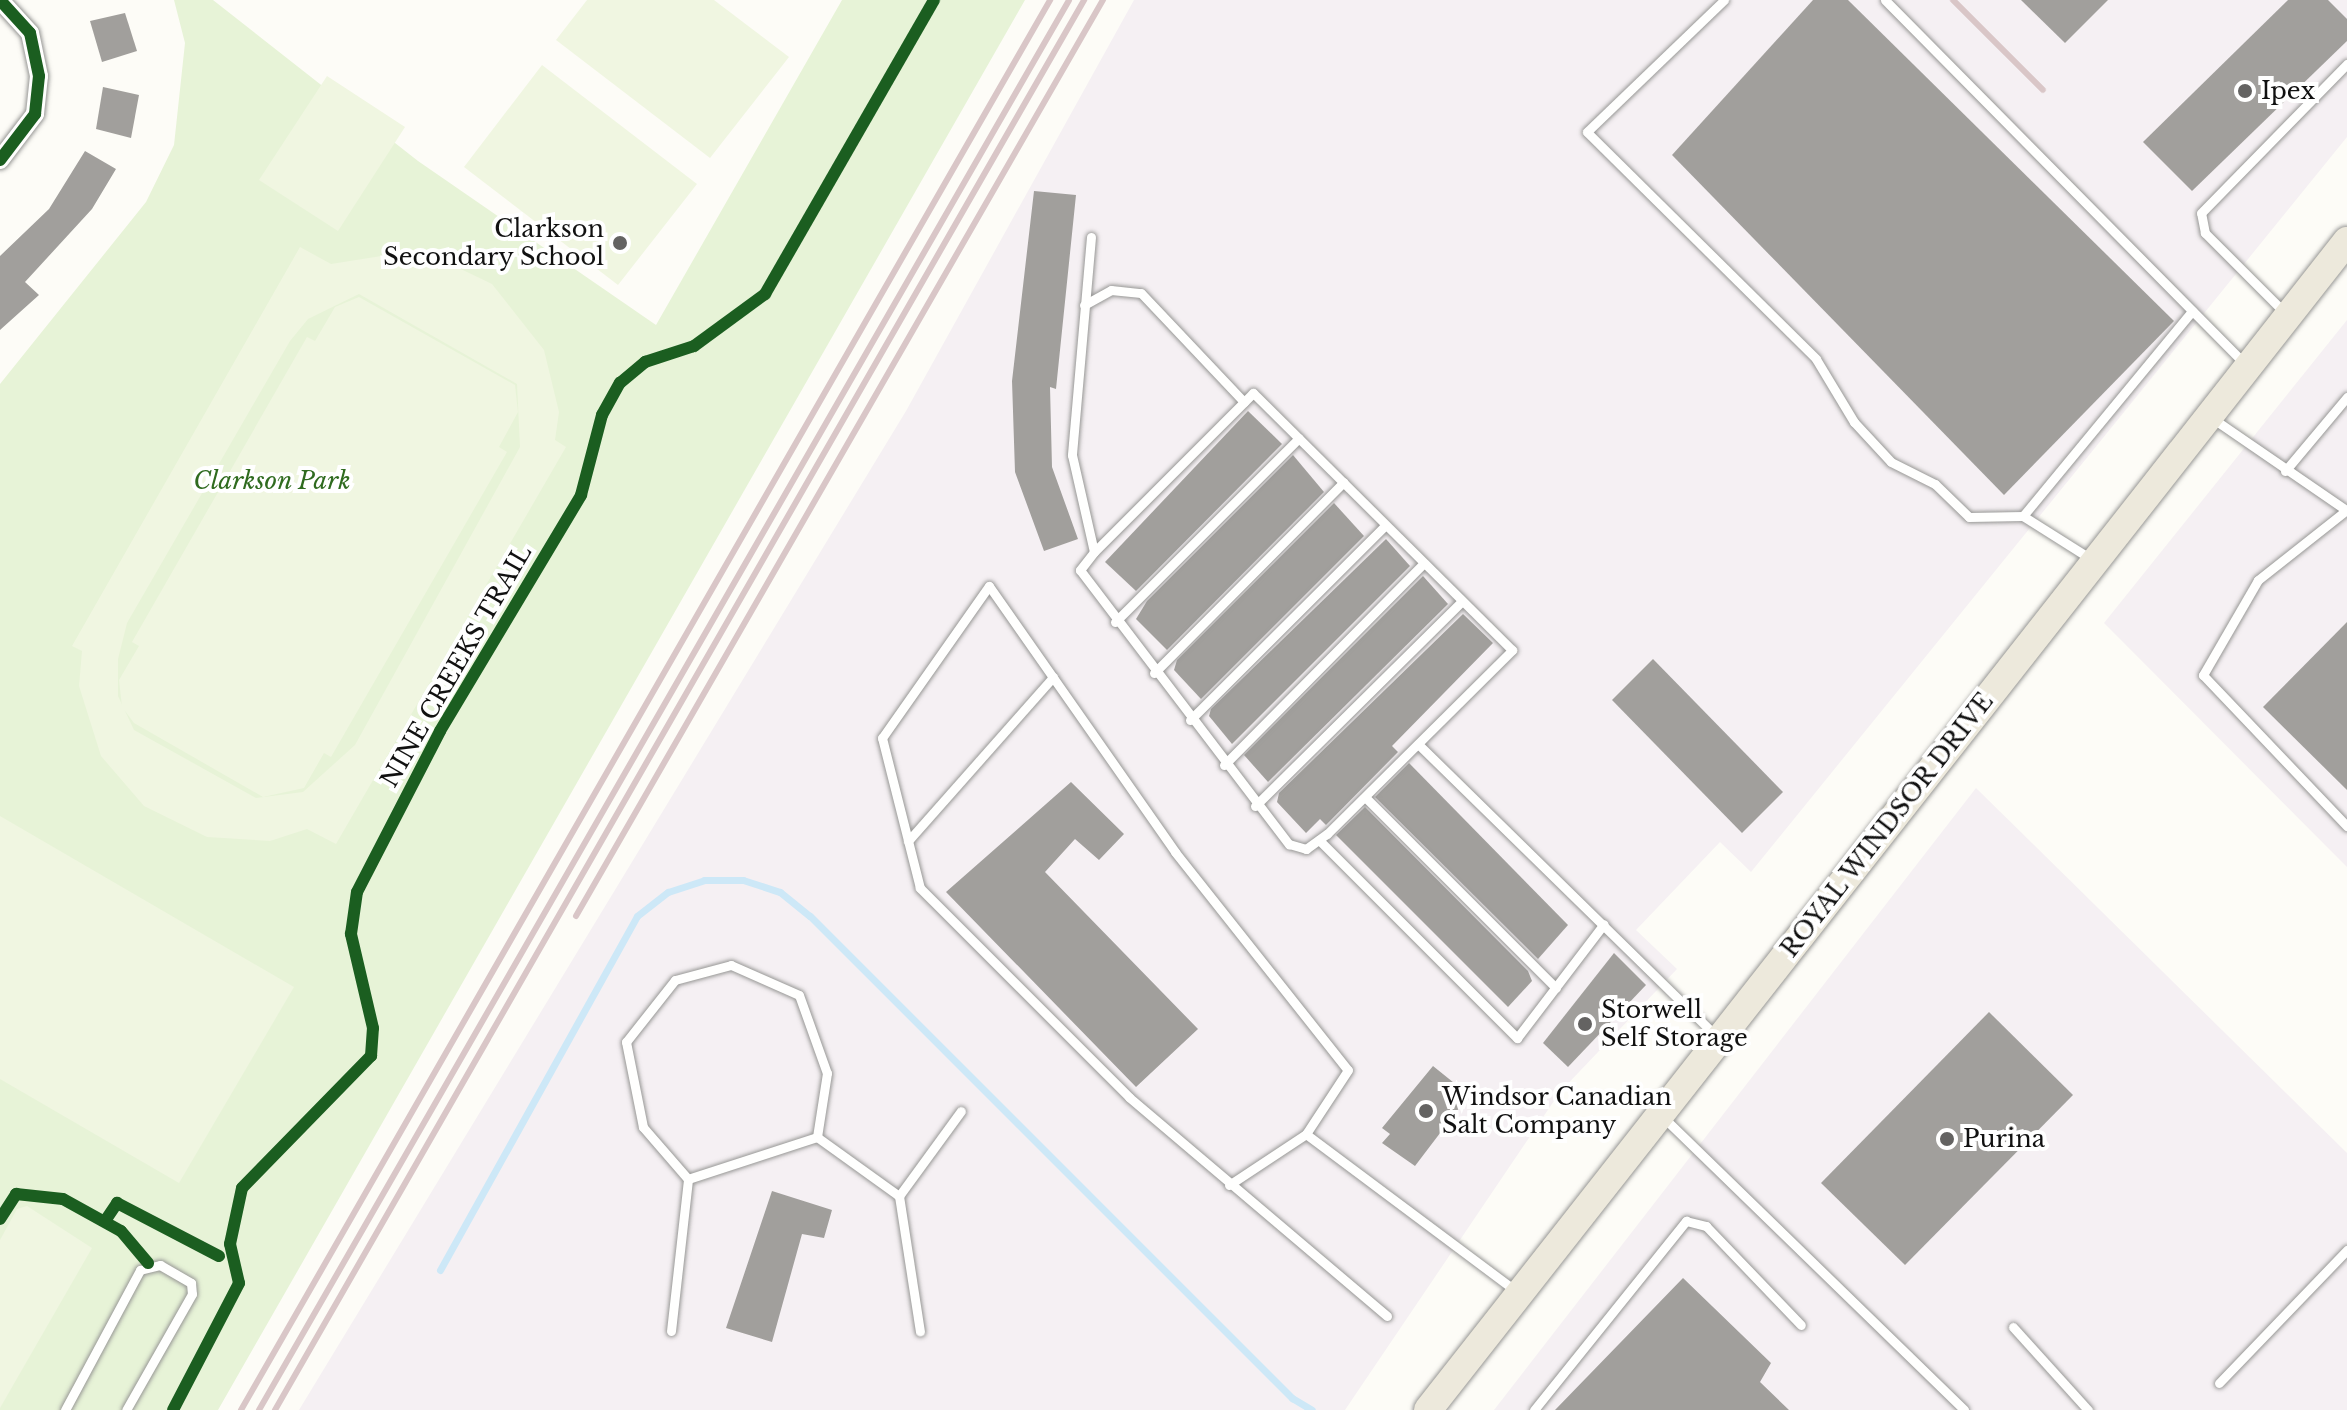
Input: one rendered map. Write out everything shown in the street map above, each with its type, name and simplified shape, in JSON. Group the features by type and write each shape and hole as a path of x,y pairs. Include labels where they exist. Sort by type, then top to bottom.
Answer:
{"main road":[{"name":"ROYAL WINDSOR DRIVE","path":"1428,1410 2347,241"}],"street":[{"path":"0,0 30,33 39,76 35,114 0,160"}],"lane":[{"path":"1724,0 1587,132 1816,359 1854,422 1891,462 1935,484 1969,517 2023,516 2094,562"},
{"path":"1885,0 2248,367"},
{"path":"2288,316 2205,233 2201,213 2347,64"},
{"path":"1091,237 1072,455 1094,552"},
{"path":"1084,305 1111,290 1141,293 1244,402"},
{"path":"2023,516 2192,311"},
{"path":"1253,393 1299,438 1512,650 1320,841 1297,848 1255,806 1115,622 1080,570 1094,552 1253,393"},
{"path":"2285,471 2347,397"},
{"path":"2209,416 2345,511 2258,580 2203,675 2347,826"},
{"path":"1115,622 1299,438"},
{"path":"1154,673 1344,482"},
{"path":"1190,720 1386,525"},
{"path":"1224,765 1424,563"},
{"path":"1229,1185 1306,1134 1348,1070 1175,852 989,586 882,738 920,888 1129,1097 1229,1185 1387,1316"},
{"path":"1255,806 1462,601"},
{"path":"908,841 1053,677"},
{"path":"1418,744 1719,1038"},
{"path":"1365,797 1556,988"},
{"path":"1320,841 1517,1038 1604,924"},
{"path":"671,1331 688,1179 643,1127 626,1042 675,980 731,965 799,995 827,1073 817,1137"},
{"path":"920,1331 899,1196 961,1111"},
{"path":"1660,1114 1964,1410"},
{"path":"1306,1134 1518,1293"},
{"path":"817,1137 899,1196"},
{"path":"688,1179 817,1137"},
{"path":"1534,1410 1686,1221 1706,1226 1801,1325"},
{"path":"2219,1383 2347,1250"},
{"path":"65,1410 140,1270 160,1265 191,1283 192,1294 126,1410"},
{"path":"2013,1327 2088,1410"}],"shaded area":[{"path":"1134,0 2347,0 2347,137 1751,872 1720,842 1636,930 1677,969 1560,1092 1345,1410 299,1410 906,411"},
{"path":"2347,320 2347,867 2104,623"},
{"path":"1976,788 2347,1153 2347,1410 1494,1410"}],"green space":[{"name":"Clarkson Park","path":"174,0 213,0 418,161 656,325 842,0 1025,0 218,1410 0,1410 0,384 146,202 174,145 185,43"},
{"path":"587,0 714,0 789,57 710,158 556,40"},
{"path":"542,65 697,184 618,285 464,167"},
{"path":"327,76 405,127 338,231 259,180"},
{"path":"300,247 331,264 394,254 440,259 492,284 544,350 559,412 555,440 566,447 336,844 307,829 270,841 207,837 144,806 101,756 79,686 82,651 72,646","holes":["359,294 517,384 520,447 355,745 303,792 256,798 134,730 118,696 118,659 127,623 290,341 308,319"]},
{"path":"359,297 515,385 518,412 499,447 507,452 331,757 324,753 304,788 263,797 134,723 122,707 119,680 139,646 132,642 307,337 315,341 335,307"},
{"path":"0,816 294,987 179,1183 0,1079"},
{"path":"27,1206 92,1248 0,1408 0,1240 17,1209"}],"building":[{"path":"1813,0 1848,0 2174,321 2004,495 1672,155"},
{"path":"2021,0 2108,0 2065,43"},
{"name":"Ipex","path":"2288,0 2328,0 2347,19 2347,41 2192,191 2143,142"},
{"path":"125,13 137,51 102,62 90,21"},
{"path":"103,87 139,95 131,138 96,129"},
{"path":"85,151 116,169 92,209 25,282 39,295 0,330 0,256 49,209"},
{"path":"1034,191 1076,195 1056,389 1050,387 1052,467 1078,539 1044,551 1015,472 1012,381"},
{"path":"1248,411 1282,444 1136,591 1105,562"},
{"path":"1293,455 1324,492 1167,650 1136,619 1147,601"},
{"path":"1334,503 1364,536 1201,699 1174,670 1177,660"},
{"path":"1386,539 1410,566 1232,744 1209,716 1211,709"},
{"path":"1423,576 1448,604 1268,782 1244,755"},
{"path":"1463,614 1493,643 1392,746 1398,752 1326,825 1320,819 1306,833 1277,802 1279,793"},
{"path":"2347,622 2347,790 2263,707"},
{"path":"1653,659 1783,792 1742,833 1612,700"},
{"path":"1409,763 1568,925 1538,959 1375,797"},
{"path":"1071,782 1124,834 1099,860 1075,839 1045,872 1198,1029 1136,1087 946,892"},
{"path":"1365,807 1528,971 1532,981 1508,1007 1336,835"},
{"name":"Storwell Self Storage","path":"1614,953 1646,985 1568,1067 1543,1043"},
{"name":"Purina","path":"1989,1012 2073,1095 1905,1265 1821,1183"},
{"name":"Windsor Canadian Salt Company","path":"1433,1066 1469,1095 1415,1166 1382,1143 1390,1134 1382,1128"},
{"path":"772,1191 832,1210 824,1238 802,1234 772,1342 726,1328"},
{"path":"1683,1278 1771,1363 1760,1382 1789,1410 1555,1410"}],"waterway":[{"path":"440,1270 637,916 668,892 704,880 743,880 780,892 810,916 1292,1398 1312,1410"}],"railway":[{"path":"241,1410 1050,0"},
{"path":"259,1410 1069,0"},
{"path":"275,1410 1084,0"},
{"path":"576,916 1103,0"},
{"path":"1953,0 2043,90"}],"cycle path":[{"path":"0,0 30,33 39,76 35,114 0,160"},
{"name":"NINE CREEKS TRAIL","path":"173,1410 239,1283 230,1244 242,1188 371,1056 373,1028 351,934 357,892 440,731 581,495 602,415 620,383 645,362 694,346 765,294 934,0"},
{"path":"0,1219 16,1194 63,1199 121,1231 148,1263"},
{"path":"105,1221 117,1203 219,1256"}],"place":[{"name":"Ipex","path":"2245,91"},
{"name":"Clarkson Secondary School","path":"620,243"},
{"name":"Storwell Self Storage","path":"1585,1024"},
{"name":"Windsor Canadian Salt Company","path":"1426,1111"},
{"name":"Purina","path":"1947,1139"}]}
